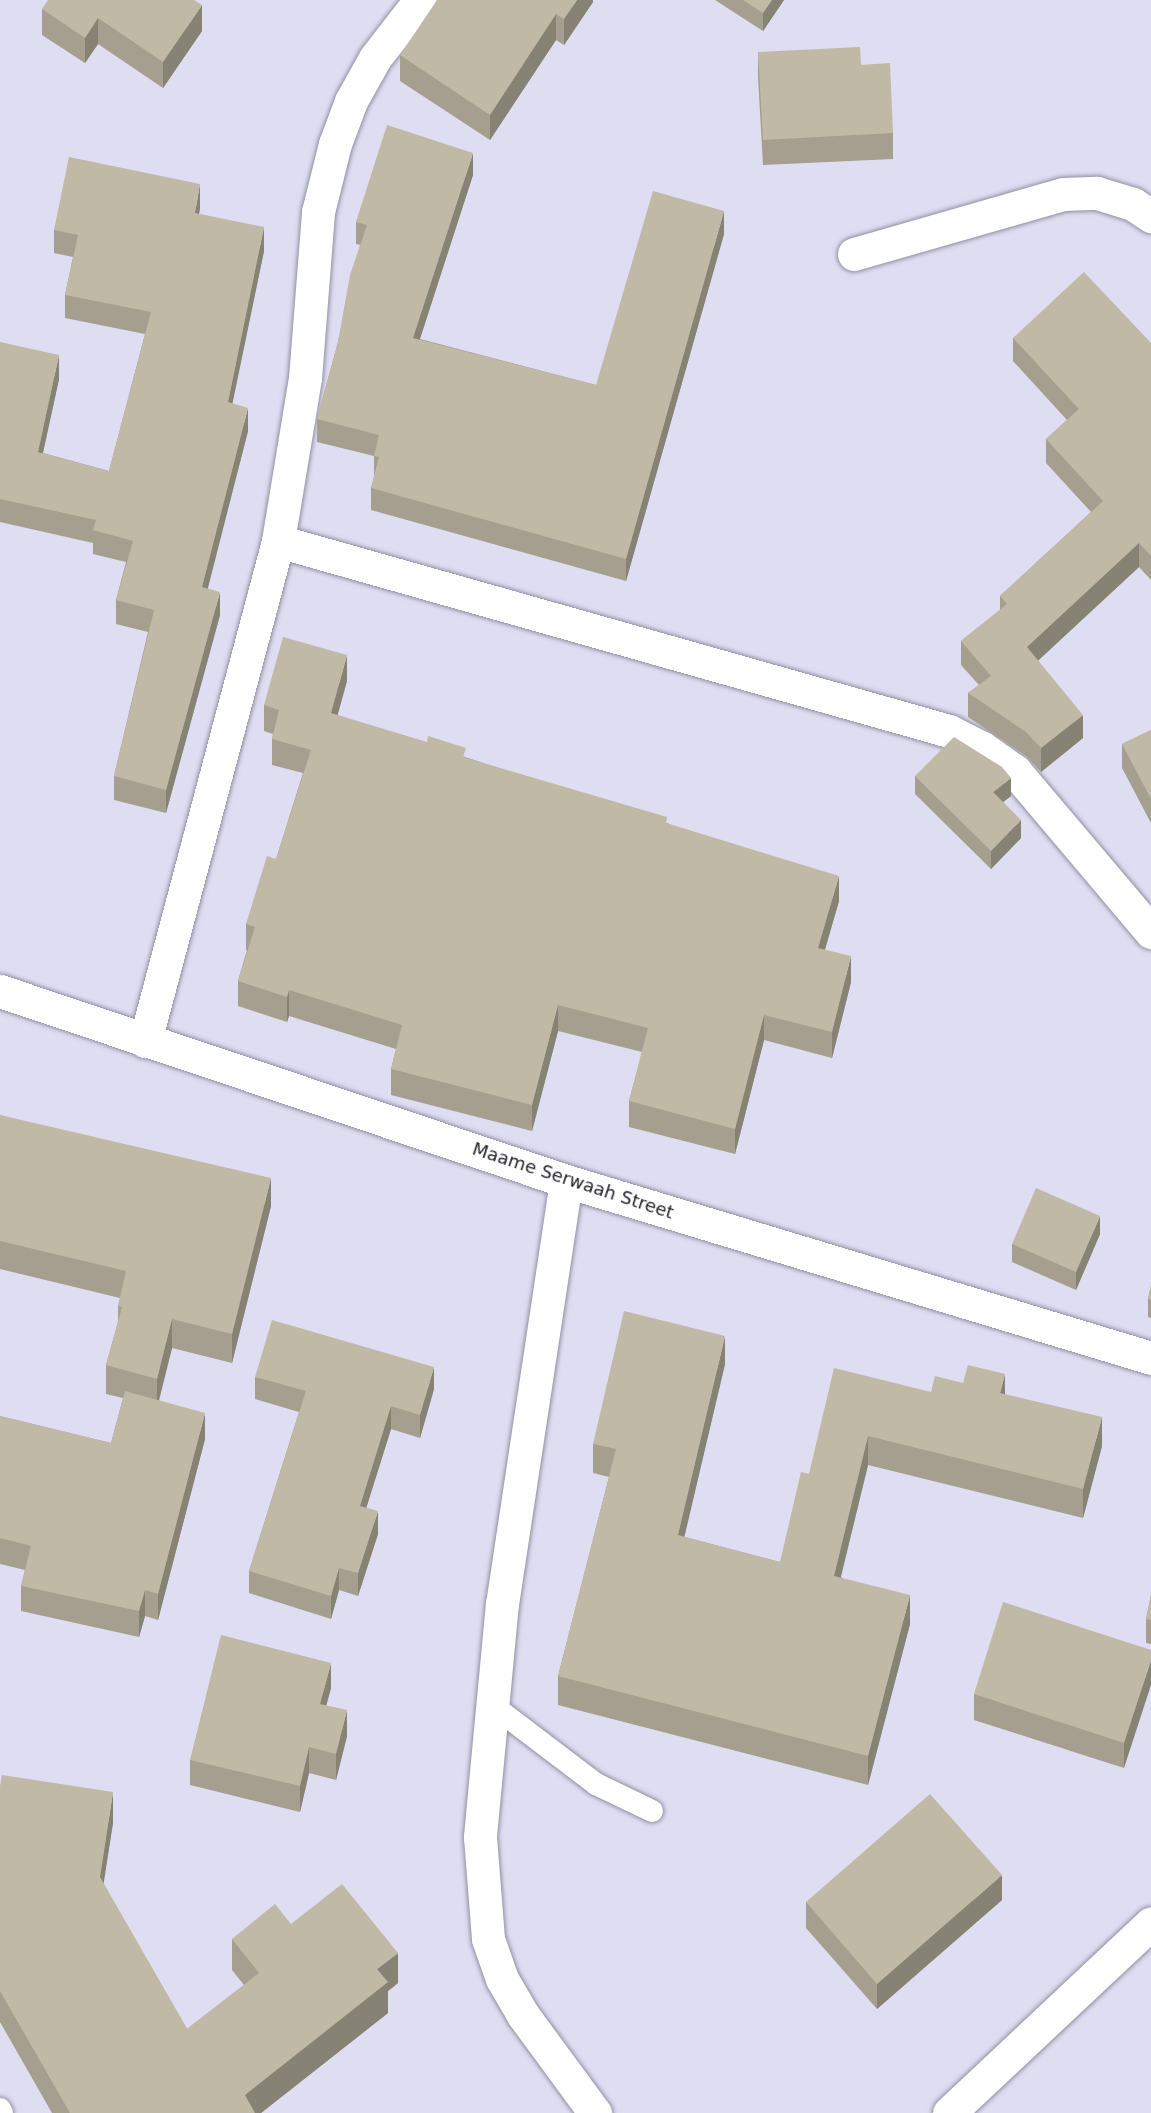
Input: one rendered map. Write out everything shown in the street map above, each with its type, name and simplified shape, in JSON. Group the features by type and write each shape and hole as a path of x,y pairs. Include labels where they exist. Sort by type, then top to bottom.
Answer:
{"street":[{"path":"145,1041 278,541 305,378 318,212 335,144 351,101 375,58 420,0"},
{"path":"854,254 1063,194 1097,193 1133,204 1151,216"},
{"path":"278,541 949,731 981,747 1015,771 1151,932"},
{"name":"Maame Serwaah Street","path":"0,992 566,1181 1151,1358"},
{"path":"566,1181 502,1603 480,1837 488,1940 502,1979 523,2016 595,2113"},
{"path":"949,2113 1151,1923"}],"lane":[{"path":"492,1705 585,1778 652,1811"},
{"path":"0,2109 2,2113"}],"building":[{"path":"48,0 194,0 202,5 163,62 98,18 85,38 42,9"},
{"path":"437,0 577,0 564,19 556,14 490,115 400,55"},
{"path":"743,0 772,0 763,13"},
{"path":"860,47 861,65 890,63 893,133 763,140 758,52"},
{"path":"387,125 473,153 413,338 596,385 653,191 724,211 626,559 371,488 379,457 374,456 379,435 317,419 338,342 350,275 367,225 356,222"},
{"path":"69,157 200,184 195,213 264,227 228,402 248,408 202,587 220,592 166,790 114,776 154,610 116,600 133,541 93,530 96,520 0,499 0,342 59,355 38,452 109,471 151,312 65,295 78,235 54,230"},
{"path":"1084,272 1151,343 1151,556 1139,543 1027,647 1083,715 1041,748 1026,732 968,693 991,676 961,641 1007,604 1000,596 1103,501 1046,439 1079,409 1013,338"},
{"path":"283,637 347,655 331,713 427,742 428,736 466,748 463,757 667,817 666,823 839,876 818,948 851,956 832,1032 764,1015 735,1129 629,1101 648,1028 558,1005 532,1105 391,1069 402,1025 289,990 287,997 238,981 255,927 246,924 267,856 276,859 311,750 272,739 279,710 264,705"},
{"path":"1151,730 1151,799 1122,744"},
{"path":"954,737 1002,767 1011,778 993,792 1021,820 991,851 915,776"},
{"path":"0,1115 271,1178 232,1334 172,1319 157,1379 106,1365 122,1307 118,1306 126,1271 0,1241"},
{"path":"1036,1188 1100,1216 1076,1272 1012,1244"},
{"path":"624,1311 725,1336 678,1535 780,1562 801,1472 809,1474 834,1368 931,1392 935,1376 963,1383 968,1365 1005,1374 1000,1393 1102,1417 1083,1489 868,1436 834,1576 910,1595 868,1756 558,1676 616,1449 593,1444"},
{"path":"272,1320 434,1367 420,1415 391,1406 360,1506 378,1511 358,1573 339,1568 331,1596 249,1571 306,1391 255,1377"},
{"path":"125,1391 205,1413 158,1594 145,1590 139,1611 21,1586 31,1546 0,1538 0,1416 111,1443"},
{"path":"1151,1595 1151,1620 1146,1619"},
{"path":"1003,1602 1151,1650 1151,1660 1124,1743 974,1694"},
{"path":"221,1635 331,1663 320,1704 347,1710 336,1754 309,1747 300,1786 190,1760"},
{"path":"2,1775 113,1792 100,1877 187,2029 259,1973 232,1939 275,1904 291,1924 342,1884 398,1953 377,1969 388,1982 245,2095 255,2113 70,2113 0,1991 0,1786"},
{"path":"930,1794 1002,1875 877,1984 806,1902"}]}
